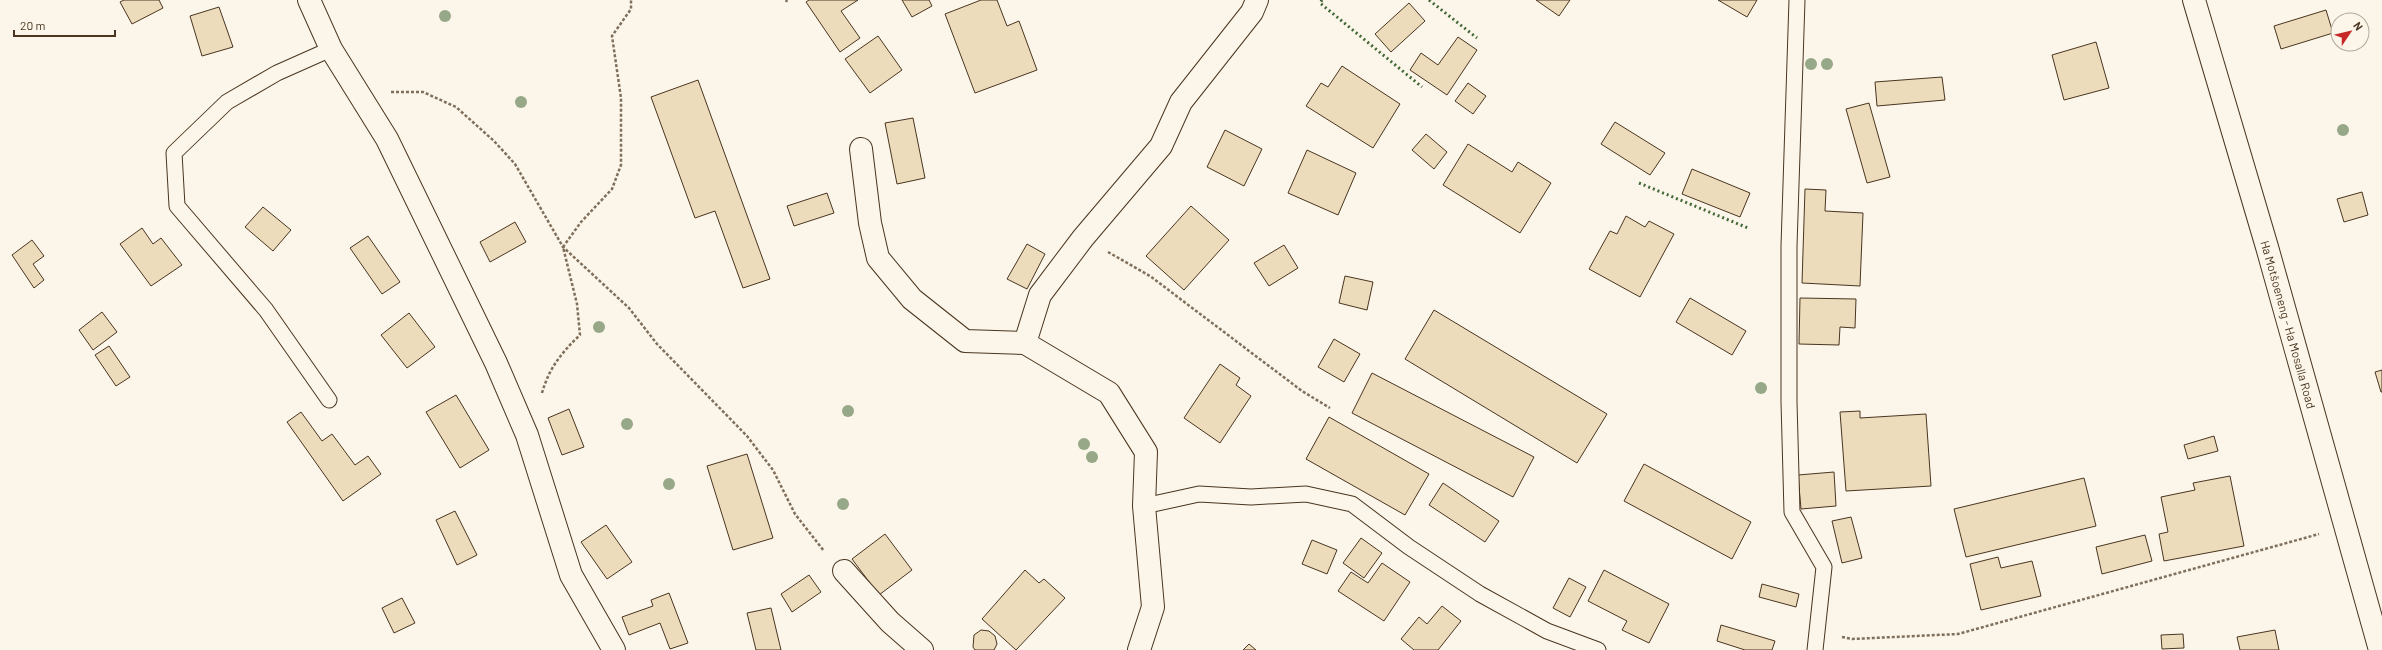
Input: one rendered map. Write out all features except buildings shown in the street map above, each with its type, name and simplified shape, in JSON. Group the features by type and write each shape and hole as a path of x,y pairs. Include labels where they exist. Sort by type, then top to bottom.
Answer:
{"street":[{"path":"309,0 331,49 387,140 496,363 527,435 571,575 614,650"},
{"path":"1025,343 1040,295 1083,238 1161,146 1181,102 1252,12 1256,0"},
{"name":"Ha Motšoeneng - Ha Mosalla Road","path":"2194,0 2267,247 2380,650"},
{"path":"861,149 870,222 878,258 912,299 965,341 1025,343 1109,393 1146,452 1144,506 1153,606 1139,650"},
{"path":"844,571 890,622 922,650"}],"lane":[{"path":"1797,0 1788,246 1792,512 1824,567 1815,650"},
{"path":"329,400 266,310 177,206 174,153 227,102 277,73 331,49"},
{"path":"1144,506 1199,494 1251,497 1306,494 1352,504 1409,547 1480,594 1547,631 1598,650"}],"path":[{"path":"563,247 581,222 612,188 621,165 621,98 612,36 631,9 631,0"},
{"path":"359,94 423,92 456,107 494,141 515,164 563,247 577,304 580,335 562,352 546,376 527,435"},
{"path":"1083,238 1150,276 1302,391 1330,408"},
{"path":"563,247 629,308 657,344 747,436 772,470 795,514 828,555 844,571"},
{"path":"1816,631 1852,639 1958,634 2345,526"}],"hedge":[{"path":"1322,0 1320,3 1422,87"},
{"path":"1429,0 1477,38"},
{"path":"1639,183 1748,228"}]}
